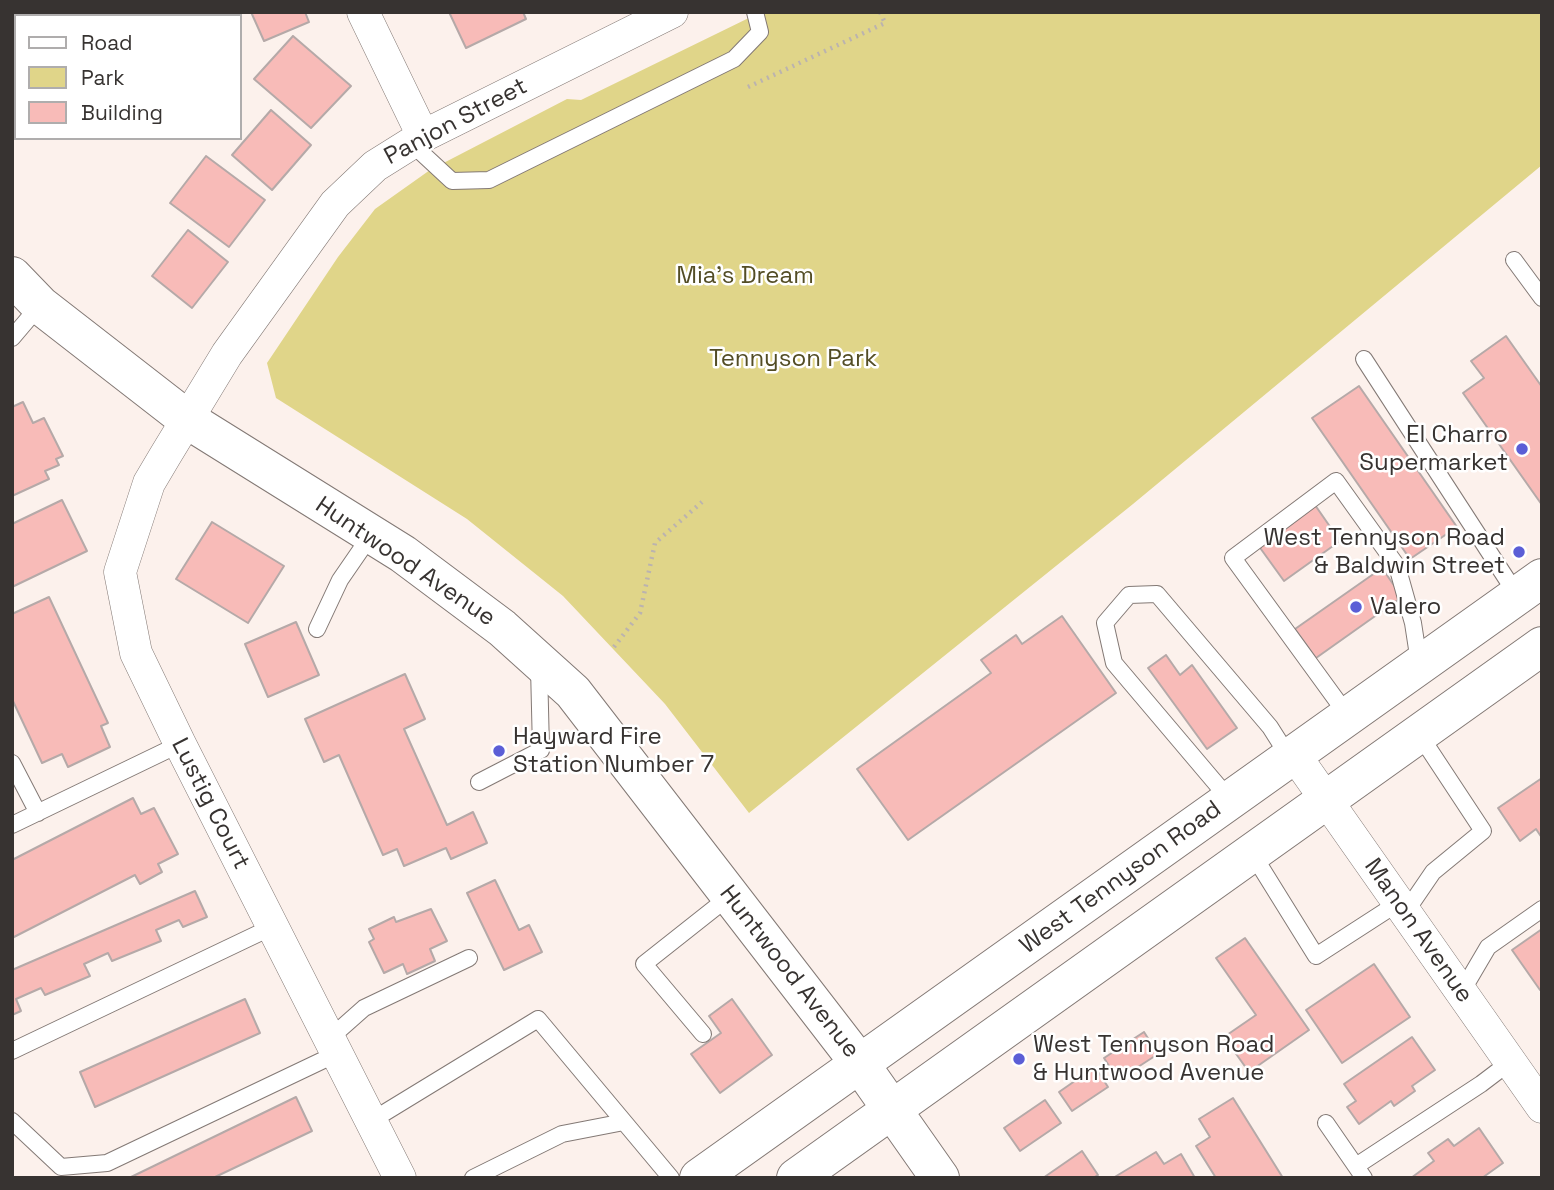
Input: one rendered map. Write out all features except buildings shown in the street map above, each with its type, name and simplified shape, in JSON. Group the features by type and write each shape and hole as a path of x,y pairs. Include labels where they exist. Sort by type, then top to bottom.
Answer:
{"main road":[{"name":"Huntwood Avenue","path":"12,276 40,304 188,420 403,554 502,628 573,692 860,1064 940,1178"},
{"name":"West Tennyson Road","path":"699,1178 1529,586"},
{"path":"796,1178 1542,646"}],"street":[{"path":"363,12 417,139"},
{"name":"Panjon Street","path":"188,420 226,354 335,204 375,166 417,139 672,12"},
{"name":"Lustig Court","path":"188,420 149,483 120,572 136,653 371,1121 395,1177"},
{"name":"Manon Avenue","path":"1291,756 1326,800 1542,1107"}],"lane":[{"path":"417,139 452,181 489,180 734,59 760,32 755,12"},
{"path":"1514,260 1542,298"},
{"path":"12,338 40,304"},
{"path":"1364,359 1529,586"},
{"path":"1348,716 1233,558 1336,481 1397,566 1413,623 1420,665"},
{"path":"317,629 340,580 371,535"},
{"path":"1230,800 1114,663 1105,623 1129,595 1157,594 1270,727 1291,756"},
{"path":"479,782 541,751 538,661"},
{"path":"1252,853 1316,956 1402,908 1433,872 1483,831 1419,734"},
{"path":"12,825 180,744"},
{"path":"12,763 38,813"},
{"path":"703,1034 645,964 730,896"},
{"path":"1461,993 1488,947 1542,909"},
{"path":"12,1051 272,927"},
{"path":"12,1121 61,1167 107,1163 333,1046 365,1008 470,958"},
{"path":"371,1121 538,1019 671,1178"},
{"path":"1326,1123 1360,1172 1510,1062"},
{"path":"473,1178 562,1134 624,1122"}],"path":[{"path":"748,87 885,23 880,12"},
{"path":"614,647 640,614 655,542 702,502"}],"green space":[{"name":"Tennyson Park","path":"761,12 1542,12 1542,165 1133,504 749,813 665,704 563,596 467,519 276,398 267,363 338,257 375,209 430,170 567,99 581,100"}],"place":[{"name":"El Charro Supermarket","path":"1522,449"},
{"name":"West Tennyson Road & Baldwin Street","path":"1519,552"},
{"name":"Valero","path":"1356,607"},
{"name":"Hayward Fire Station Number 7","path":"499,751"},
{"name":"West Tennyson Road & Huntwood Avenue","path":"1019,1059"}],"park label":[{"name":"Mia's Dream","path":"745,276"}]}
